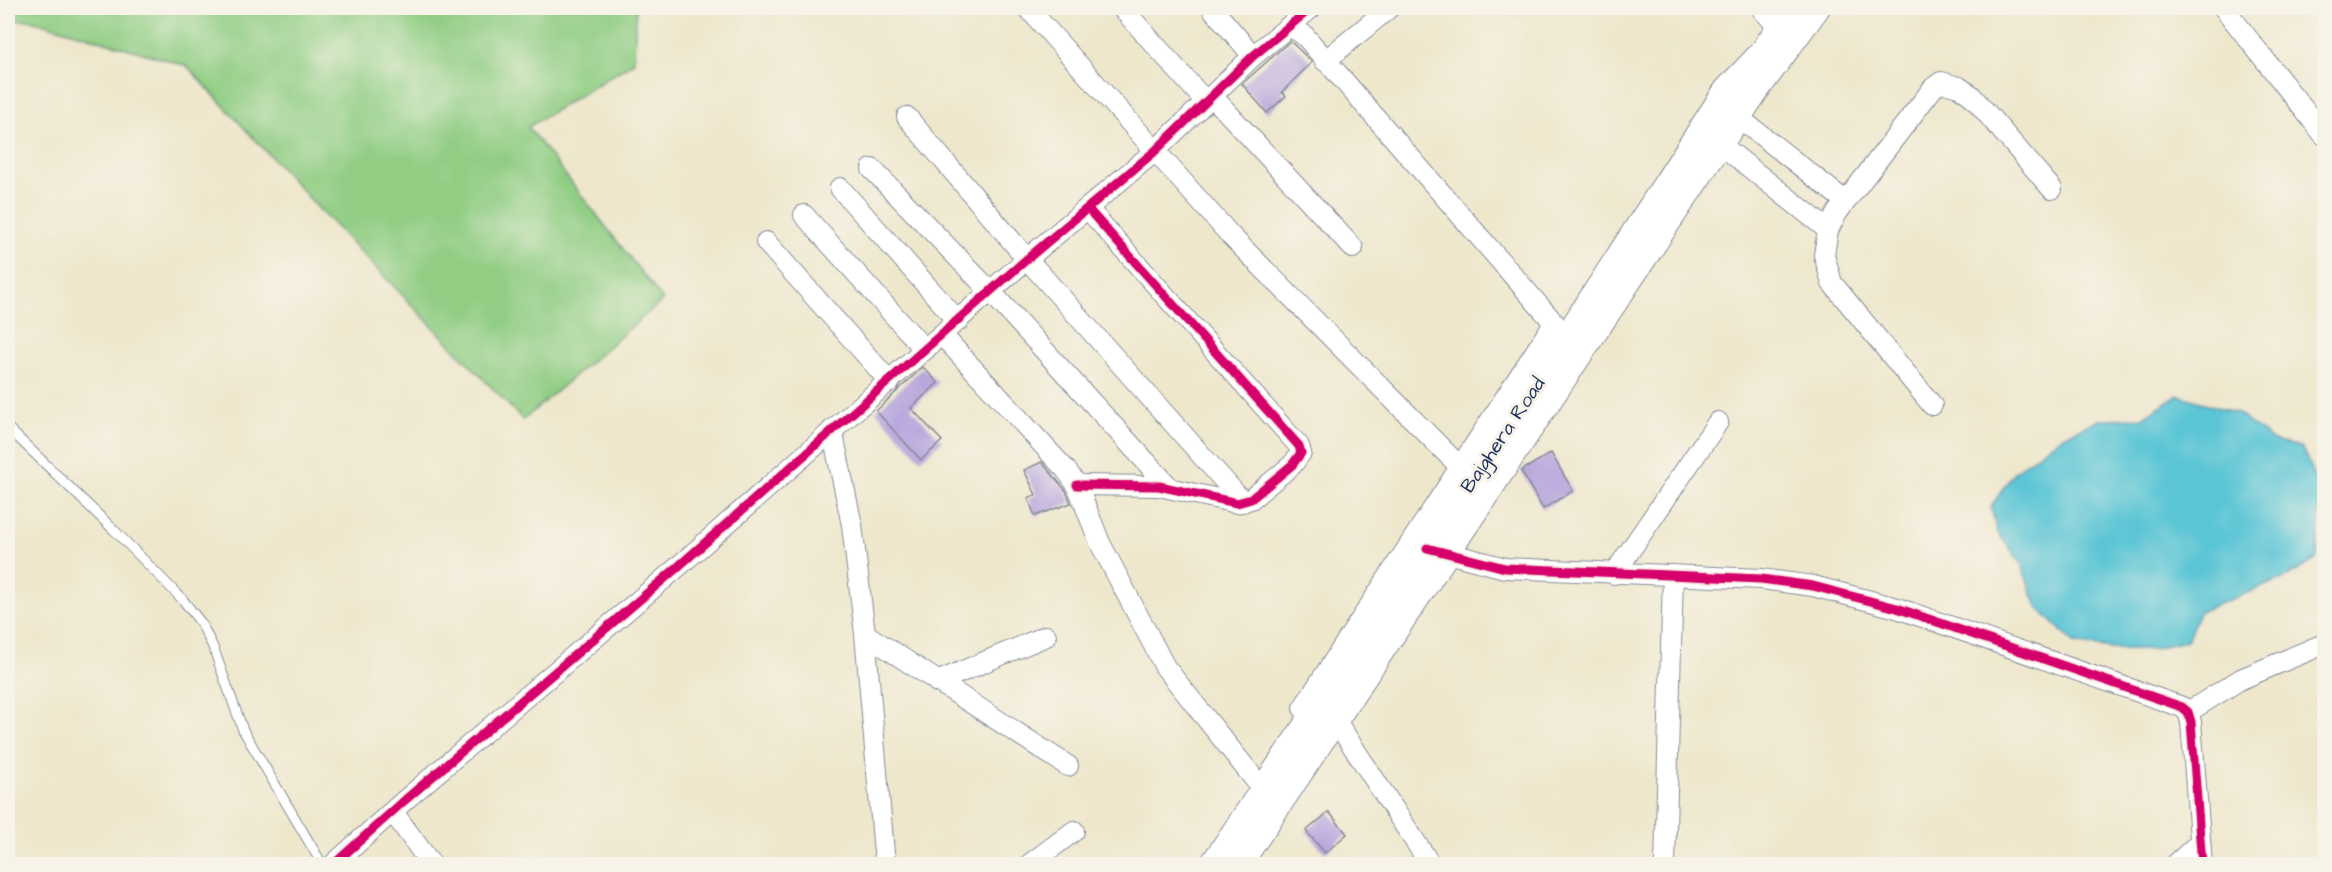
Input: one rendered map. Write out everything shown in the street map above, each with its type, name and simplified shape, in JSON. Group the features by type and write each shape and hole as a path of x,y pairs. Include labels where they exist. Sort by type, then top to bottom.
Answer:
{"main road":[{"name":"Bajghera Road","path":"1214,864 1260,786 1438,550 1754,92 1816,8"},
{"name":"Bajghera Road","path":"1238,864 1336,722 1438,550 1466,473 1727,90 1763,53 1786,18"}],"street":[{"path":"942,334 1042,440 1077,485 1100,543 1165,667 1260,786 1466,473 1231,236 1028,8"},
{"path":"1122,8 1353,248"},
{"path":"1212,8 1253,56"},
{"path":"334,864 890,382 1027,258 1154,152 1253,56 1311,8"},
{"path":"1325,62 1389,8"},
{"path":"1761,8 1786,18"},
{"path":"2224,8 2325,135"},
{"path":"1290,26 1304,36 1561,331"},
{"path":"1932,405 1832,283 1824,255 1828,230 1845,201 1933,88 1941,82 1959,87 1971,96 2052,189"},
{"path":"907,117 1027,258 1243,502"},
{"path":"1738,117 1845,201"},
{"path":"1720,144 1828,230"},
{"path":"872,169 991,292 1170,488"},
{"path":"840,188 958,321"},
{"path":"1077,485 1170,488 1229,502 1243,502 1299,459 1301,453 1299,446 1088,209"},
{"path":"804,215 925,350"},
{"path":"766,242 890,382"},
{"path":"1614,574 1718,422"},
{"path":"832,430 852,525 865,634 885,864"},
{"path":"1438,550 1505,568 1614,574 1673,574 1787,582 1897,608 2175,704 2188,712 2193,745 2202,864"},
{"path":"1665,864 1673,574"},
{"path":"865,634 1068,766"},
{"path":"937,682 1046,636"},
{"path":"2188,712 2241,679 2325,644"},
{"path":"1336,722 1431,864"},
{"path":"393,812 431,864"},
{"path":"1030,864 1074,831"},
{"path":"2176,864 2200,842"}],"lane":[{"path":"8,428 122,538 183,600 201,623 213,647 243,730 322,864"}],"green space":[{"path":"8,8 636,8 634,62 528,127 663,300 523,420 320,210 187,66 31,20 8,21"}],"water":[{"path":"2178,395 2236,413 2274,441 2302,448 2321,493 2317,559 2287,577 2199,612 2187,640 2153,649 2111,649 2074,643 2037,607 2021,563 1997,532 1991,507 2014,472 2063,436 2101,419 2142,418"}],"building":[{"path":"1290,41 1312,62 1282,92 1286,96 1267,113 1242,84"},
{"path":"923,367 938,383 911,408 942,441 921,460 876,411"},
{"path":"1551,453 1573,491 1543,509 1521,471"},
{"path":"1042,462 1066,491 1071,503 1035,516 1028,498 1036,495 1024,470"},
{"path":"1329,812 1347,834 1325,853 1306,831"}],"cycle path":[{"path":"334,864 405,800 672,572 1027,259 1154,152 1253,56 1311,8"},
{"path":"1077,485 1159,486 1237,503 1251,499 1292,465 1301,453 1299,446 1088,209"},
{"path":"1427,548 1505,568 1761,579 1813,586 1897,608 2182,707 2188,712 2191,722 2202,864"}]}
